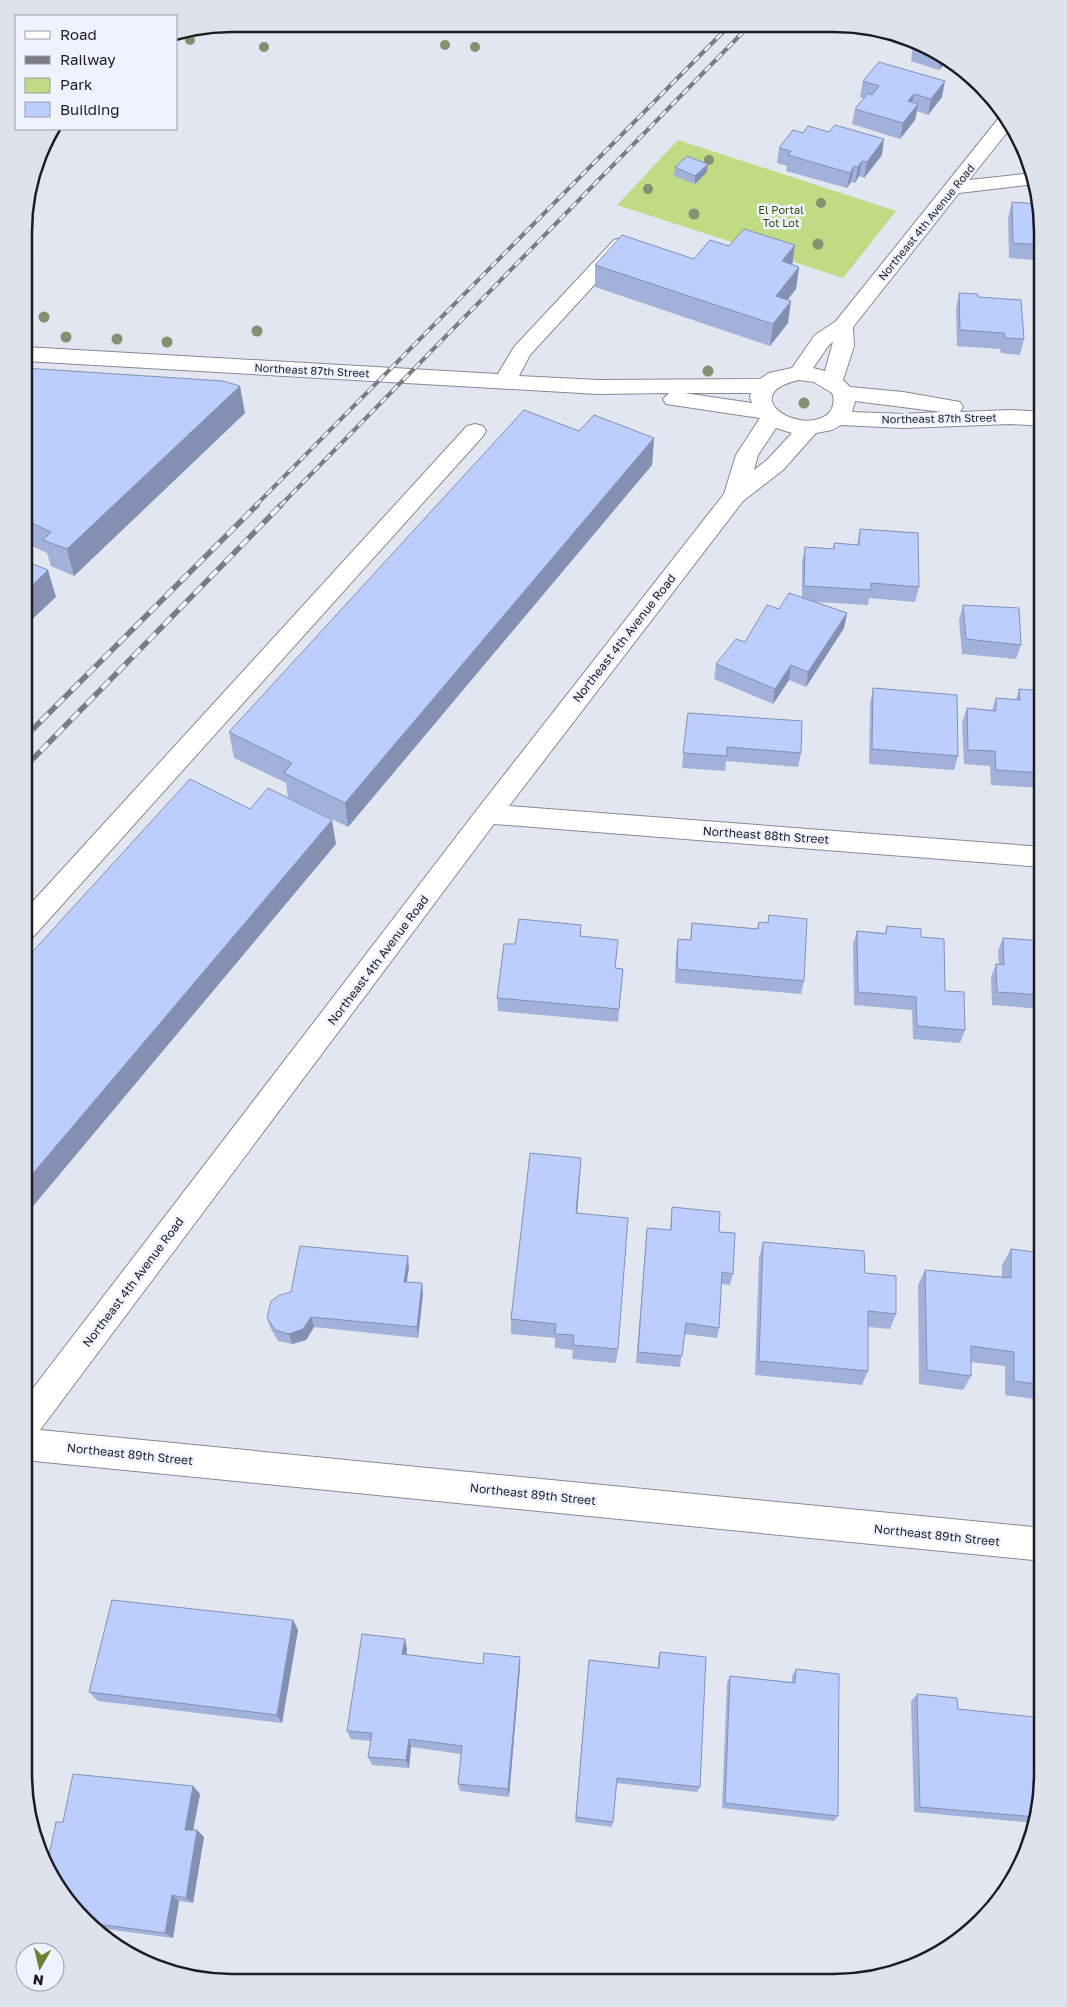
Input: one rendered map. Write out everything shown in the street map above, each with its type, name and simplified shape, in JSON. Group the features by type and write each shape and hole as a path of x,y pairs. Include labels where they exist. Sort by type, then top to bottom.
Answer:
{"street":[{"name":"Northeast 4th Avenue Road","path":"799,373 822,340 843,326 1003,125"},
{"path":"953,188 1028,180"},
{"path":"505,382 521,352 622,243 638,248"},
{"path":"837,388 811,374 799,373 779,376 764,386 760,399 768,415 789,425 809,428 820,426 837,418 844,406 837,388 844,346 843,326"},
{"name":"Northeast 87th Street","path":"32,354 598,387 764,386"},
{"name":"Northeast 87th Street","path":"598,387 768,415"},
{"name":"Northeast 87th Street","path":"837,388 1010,417"},
{"name":"Northeast 4th Avenue Road","path":"735,496 747,455 768,415"},
{"name":"Northeast 87th Street","path":"837,418 904,421 1010,417 1034,418"},
{"name":"Northeast 4th Avenue Road","path":"32,1415 488,814 735,496 775,465 809,428"},
{"path":"32,920 475,431"},
{"name":"Northeast 88th Street","path":"488,814 1034,856"},
{"name":"Northeast 89th Street","path":"32,1445 1034,1544"}],"green space":[{"name":"El Portal Tot Lot","path":"678,140 896,211 843,278 617,205"}],"building":[{"path":"879,62 945,81 931,99 914,94 908,101 918,104 903,123 855,109 868,93 872,95 879,86 863,81"},
{"path":"835,125 884,139 867,162 862,161 858,167 854,166 850,173 788,155 791,151 779,148 793,130 803,133 808,126 829,132"},
{"path":"687,156 708,164 695,176 675,167"},
{"path":"1012,202 1032,204 1034,244 1013,243"},
{"path":"744,229 795,245 782,261 799,267 776,296 791,301 773,324 595,265 622,235 694,259 710,240 729,246"},
{"path":"959,293 978,294 978,297 1021,300 1024,339 1005,338 1004,333 960,330"},
{"path":"32,368 223,381 240,386 67,549 43,540 51,532 32,523"},
{"path":"524,410 579,431 594,415 654,438 345,803 284,773 292,763 229,732"},
{"path":"860,529 918,533 919,587 871,583 871,590 804,586 805,547 834,549 834,543 859,545"},
{"path":"32,564 48,570 32,585"},
{"path":"789,593 847,613 808,672 791,665 775,689 716,664 736,639 745,642 767,605 779,609"},
{"path":"963,605 1019,608 1021,645 966,639"},
{"path":"873,688 957,695 958,756 872,749"},
{"path":"1019,689 1034,690 1034,772 996,770 995,751 968,750 967,708 996,711 996,698 1020,700"},
{"path":"688,713 802,721 801,753 727,747 727,756 683,753"},
{"path":"190,779 250,809 268,788 332,820 32,1175 32,952"},
{"path":"769,915 807,919 804,981 677,969 678,939 691,940 692,923 758,929 759,922 768,923"},
{"path":"519,919 581,925 580,936 618,940 615,968 623,969 619,1009 497,998 504,944 515,944"},
{"path":"887,926 921,929 921,937 944,939 945,991 964,992 965,1030 917,1026 916,997 858,992 857,931 886,934"},
{"path":"1003,938 1034,940 1034,994 997,992 996,964 1004,965"},
{"path":"530,1153 581,1158 576,1213 628,1218 618,1349 573,1345 574,1335 555,1334 556,1324 511,1319"},
{"path":"672,1207 720,1212 719,1232 735,1233 733,1274 722,1272 719,1328 686,1323 682,1356 638,1352 647,1228 671,1230"},
{"path":"763,1242 864,1251 865,1273 896,1276 896,1314 868,1311 868,1371 759,1361"},
{"path":"300,1246 408,1256 404,1282 422,1283 417,1327 311,1317 303,1329 289,1334 275,1330 267,1318 271,1301 280,1295 291,1292"},
{"path":"1011,1249 1034,1252 1034,1384 1014,1381 1014,1352 971,1346 971,1376 927,1370 925,1270 1011,1278"},
{"path":"112,1600 293,1620 277,1715 89,1692"},
{"path":"362,1634 405,1639 402,1654 483,1664 484,1653 520,1657 508,1789 458,1784 462,1746 409,1739 406,1760 368,1757 372,1733 347,1731"},
{"path":"660,1652 706,1657 700,1787 617,1778 613,1822 576,1817 589,1660 659,1668"},
{"path":"796,1669 839,1674 838,1816 725,1803 730,1676 795,1683"},
{"path":"917,1694 957,1698 958,1709 1034,1717 1034,1787 1030,1816 920,1807"},
{"path":"73,1774 193,1786 185,1830 197,1830 186,1898 172,1895 165,1933 101,1925 91,1916 66,1885 49,1854 56,1822 63,1822"}],"railway":[{"path":"255,506 723,32"},
{"path":"280,506 743,32"},
{"path":"32,730 257,505"},
{"path":"32,760 281,505"}]}
